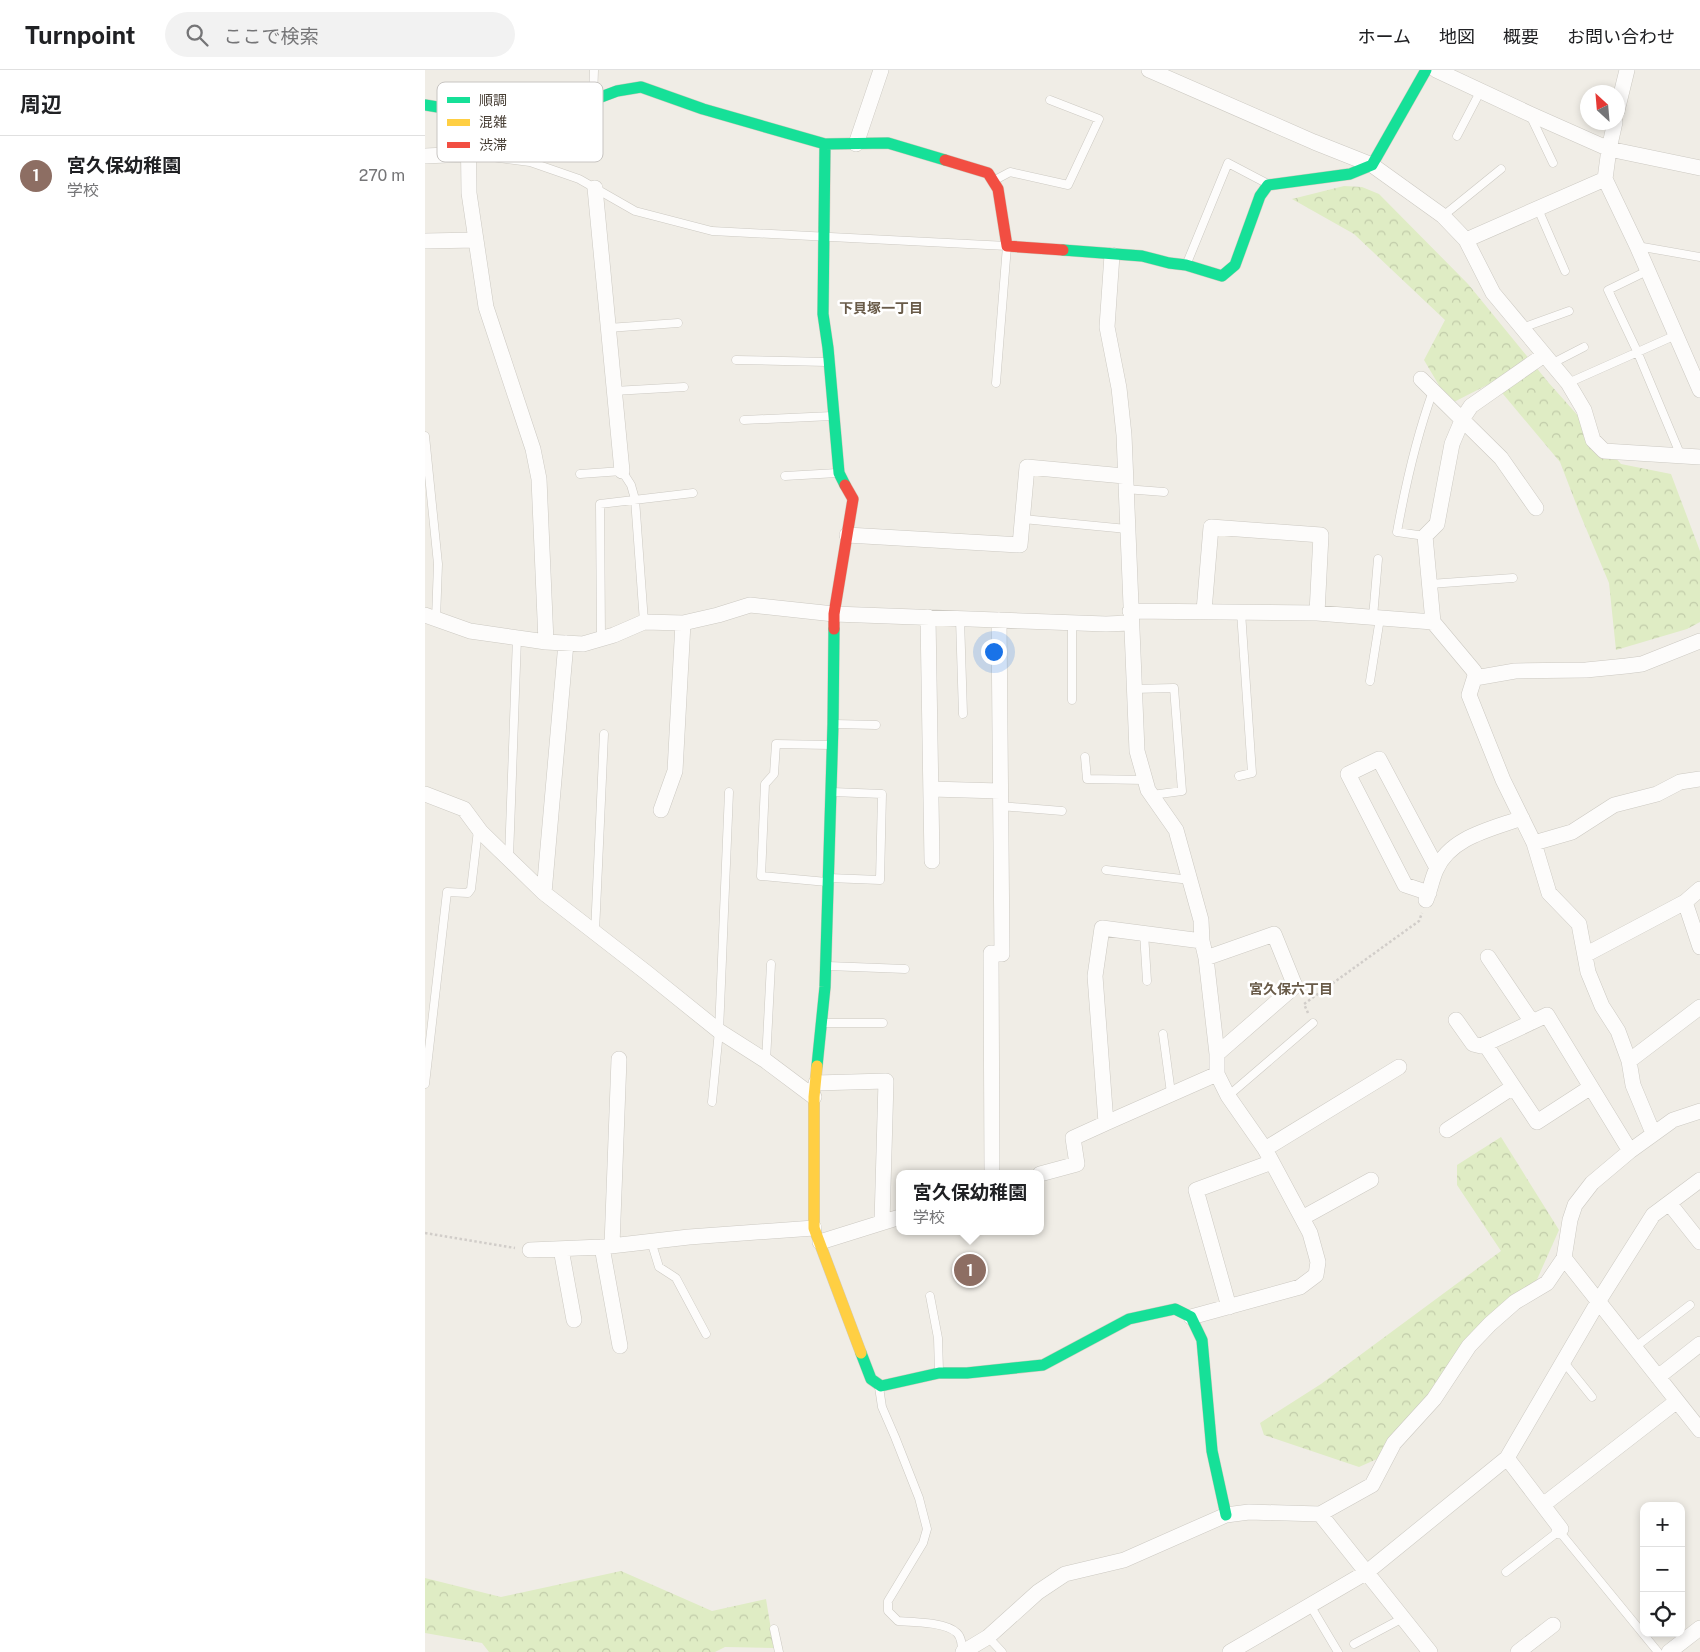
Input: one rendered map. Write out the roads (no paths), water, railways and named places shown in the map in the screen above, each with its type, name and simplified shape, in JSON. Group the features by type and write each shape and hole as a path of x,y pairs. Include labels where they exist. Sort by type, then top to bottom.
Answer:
{"street":[{"path":"855,144 881,70"},
{"path":"1149,70 1170,74 1314,142 1372,165 1443,216 1466,240 1493,293 1568,383 1584,410 1593,440 1604,451 1700,457"},
{"path":"603,97 617,91 641,88 703,109 825,144 888,143 988,173 998,190 1007,246 1142,256 1186,265 1222,276 1235,265 1260,196 1268,185 1350,174 1372,165 1426,70"},
{"path":"1436,70 1480,92 1609,148 1700,168"},
{"path":"1623,85 1627,70"},
{"path":"1613,130 1605,179 1637,246 1700,390"},
{"path":"825,144 823,314 839,473 853,499 834,614 833,745 825,966 815,1090 817,1235 871,1379 881,1386 939,1373 967,1374 1043,1365 1129,1319 1175,1309 1191,1317 1202,1340 1212,1451 1226,1515"},
{"path":"468,162 469,193 486,307 533,449 539,479 546,642"},
{"path":"1466,240 1605,179"},
{"path":"595,188 622,471"},
{"path":"425,241 476,240"},
{"path":"1112,255 1107,327 1119,388 1124,435 1130,617 1137,750 1145,780 1152,795 1176,830 1201,920 1217,1054 1217,1074 1228,1096 1268,1155 1302,1218 1310,1233 1318,1262 1316,1275 1300,1287 1191,1317"},
{"path":"1548,359 1471,406 1462,420 1452,444 1437,524 1425,536 1433,622 1474,671 1475,678 1469,695 1503,780 1534,843 1549,893 1579,924 1588,972 1602,1006 1619,1031 1629,1060 1633,1085 1653,1133"},
{"path":"1421,379 1501,458 1536,508"},
{"path":"847,535 1020,545 1027,467 1125,483"},
{"path":"1204,611 1211,528 1321,535 1317,613"},
{"path":"431,617 470,631 546,642 583,644 644,622 683,623 750,605 834,614 1072,623 1204,611 1317,613 1433,622"},
{"path":"928,617 932,861"},
{"path":"992,1170 991,953 1002,954 999,620"},
{"path":"661,810 675,771 683,623"},
{"path":"1475,678 1515,671 1586,670 1642,664 1700,641"},
{"path":"544,893 566,643"},
{"path":"1437,868 1379,759 1348,774 1405,885 1427,896 1437,868 1451,849 1466,839 1522,818"},
{"path":"1534,843 1572,832 1614,805 1657,794 1680,782 1700,779"},
{"path":"931,789 1000,791"},
{"path":"425,794 464,809 479,828 544,893 719,1031 766,1061 815,1090 886,1081 882,1222"},
{"path":"1585,955 1685,902 1700,889"},
{"path":"1685,902 1700,947"},
{"path":"1105,1123 1095,976 1102,928 1202,941"},
{"path":"1206,958 1274,934 1295,986 1217,1054"},
{"path":"1487,957 1532,1022"},
{"path":"1629,1060 1700,1007"},
{"path":"1456,1020 1473,1044 1481,1046 1547,1015 1630,1151"},
{"path":"1485,1044 1537,1122 1591,1088"},
{"path":"619,1059 607,1246 620,1346"},
{"path":"1229,1307 1196,1190 1268,1155 1399,1067"},
{"path":"1044,1173 1077,1164 1073,1138 1217,1074"},
{"path":"1447,1130 1513,1087"},
{"path":"962,1652 988,1637 1039,1592 1065,1574 1124,1560 1226,1515 1249,1512 1320,1514 1372,1484 1395,1443 1434,1399 1469,1346 1515,1302 1547,1283 1564,1258 1570,1220 1575,1204 1592,1183 1653,1133 1673,1120 1700,1111"},
{"path":"1302,1218 1371,1180"},
{"path":"1230,1652 1367,1572 1507,1458 1598,1302 1653,1215 1700,1180"},
{"path":"1669,1203 1700,1242"},
{"path":"530,1250 607,1246 689,1237 817,1235 896,1217"},
{"path":"561,1249 574,1320"},
{"path":"1564,1258 1658,1378 1698,1422"},
{"path":"1658,1378 1700,1344"},
{"path":"1543,1505 1677,1401"},
{"path":"1507,1458 1561,1529 1559,1531"},
{"path":"1320,1514 1430,1652"},
{"path":"1518,1652 1553,1625"},
{"path":"1669,1652 1700,1628"}],"lane":[{"path":"1457,136 1480,92"},
{"path":"993,181 1010,172 1067,186 1099,119 1050,100"},
{"path":"1529,114 1553,163"},
{"path":"531,162 579,179 635,211 712,232 1007,246 996,383"},
{"path":"1186,265 1228,163 1268,185"},
{"path":"1443,216 1501,169"},
{"path":"1538,209 1565,271"},
{"path":"1637,246 1700,257"},
{"path":"1647,271 1608,290 1637,351 1681,456"},
{"path":"1522,328 1569,310"},
{"path":"608,328 678,323"},
{"path":"1568,383 1676,334"},
{"path":"1548,359 1584,347"},
{"path":"736,360 829,362"},
{"path":"614,391 684,387"},
{"path":"1425,536 1397,532 1406,480 1421,422 1433,391"},
{"path":"744,420 834,416"},
{"path":"425,436 438,564 431,617"},
{"path":"580,474 622,471 631,485 635,499 644,622"},
{"path":"785,476 839,473"},
{"path":"1125,483 1164,492"},
{"path":"601,638 600,504 693,493"},
{"path":"1023,519 1127,529"},
{"path":"1369,681 1377,618 1379,560"},
{"path":"1430,584 1513,578"},
{"path":"1239,776 1252,773 1241,612"},
{"path":"959,619 963,714"},
{"path":"1072,623 1072,700"},
{"path":"509,859 517,638"},
{"path":"1133,688 1174,688 1182,791 1152,795"},
{"path":"833,724 876,725"},
{"path":"595,933 604,734"},
{"path":"831,792 882,794 880,880 828,881 761,876 765,784 774,774 776,744 833,745"},
{"path":"1085,756 1087,778 1145,780"},
{"path":"712,1102 719,1031 729,792"},
{"path":"1000,806 1062,811"},
{"path":"425,1084 447,892 468,893 471,888 479,828"},
{"path":"1105,870 1191,880"},
{"path":"1144,933 1147,980"},
{"path":"766,1061 771,964"},
{"path":"825,966 905,969"},
{"path":"1228,1096 1313,1022"},
{"path":"821,1023 883,1023"},
{"path":"1163,1034 1171,1094"},
{"path":"651,1241 659,1267 677,1278 706,1334"},
{"path":"930,1296 938,1338 939,1373"},
{"path":"1634,1348 1690,1304"},
{"path":"1563,1361 1592,1397"},
{"path":"878,1384 881,1407 919,1498 927,1530 923,1543 889,1601 888,1611 898,1621 922,1623 952,1630 957,1633 962,1643 962,1652"},
{"path":"1506,1572 1559,1531 1658,1652"},
{"path":"1310,1605 1338,1652"},
{"path":"1354,1644 1403,1618"},
{"path":"774,1629 779,1652"},
{"path":"988,1637 1002,1652"}],"place":[{"name":"宮久保幼稚園","path":"970,1270"}],"district":[{"name":"下貝塚一丁目","path":"881,308"},
{"name":"宮久保六丁目","path":"1291,989"}]}
